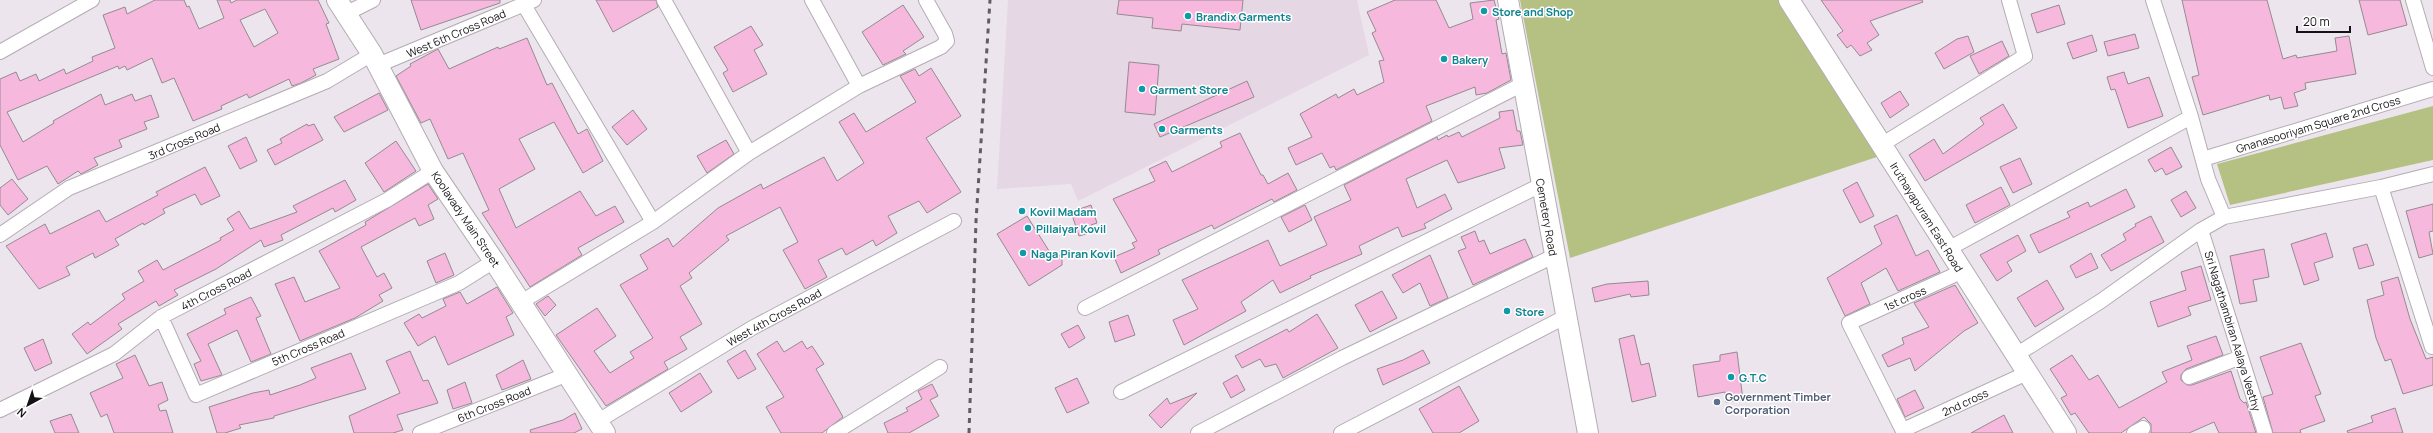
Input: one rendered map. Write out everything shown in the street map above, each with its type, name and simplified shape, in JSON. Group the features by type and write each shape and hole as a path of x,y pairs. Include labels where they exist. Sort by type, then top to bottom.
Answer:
{"main road":[{"name":"Cemetery Road","path":"1508,0 1565,317 1588,433"},
{"name":"Iruthayapuram East Road","path":"1789,0 1948,249 1961,272 2016,354 2066,433"},
{"name":"Koolavady Main Street","path":"341,7 375,60 433,171 521,302 601,427"}],"street":[{"path":"0,52 92,0"},
{"path":"341,7 373,0"},
{"path":"664,0 749,153"},
{"path":"812,0 859,86"},
{"path":"521,302 653,222 749,153 859,86 941,47 947,41 926,0"},
{"path":"1881,145 2025,56 2009,0"},
{"path":"2153,0 2191,117 2208,179 2224,217"},
{"path":"2413,0 2433,68"},
{"path":"529,2 653,222"},
{"name":"West 6th Cross Road","path":"375,60 529,2"},
{"name":"3rd Cross Road","path":"0,235 69,188 375,60"},
{"path":"1085,308 1523,84"},
{"name":"Gnanasooriyam Square 2nd Cross","path":"2202,159 2433,89"},
{"path":"1948,249 2191,117"},
{"name":"4th Cross Road","path":"0,410 114,354 161,317 387,200 433,171"},
{"path":"2016,354 2101,301 2201,230 2224,217 2381,187 2433,174"},
{"path":"1121,392 1541,185"},
{"path":"2381,187 2432,347"},
{"name":"West 4th Cross Road","path":"601,427 752,328 954,221"},
{"name":"Sri Nagathambiran Aalaya Veethy","path":"2201,230 2265,433"},
{"path":"1198,433 1362,348 1554,256"},
{"name":"5th Cross Road","path":"161,317 196,395 459,283 494,261"},
{"name":"1st cross","path":"1904,432 1849,323 1961,272"},
{"path":"1341,433 1565,317"},
{"path":"2190,377 2241,357"},
{"path":"834,433 940,368"},
{"name":"2nd cross","path":"1904,432 2027,373"},
{"name":"6th Cross Road","path":"420,433 568,374"}],"shaded area":[{"path":"1008,0 1357,0 1369,55 1078,201 1071,184 997,189"}],"green space":[{"path":"1520,0 1780,0 1880,156 1570,258"},
{"path":"2433,106 2433,160 2230,205 2217,164"}],"building":[{"path":"155,0 184,0 187,7 189,6 199,29 224,18 217,0 230,0 231,3 237,0 318,0 329,23 326,24 339,59 313,69 316,75 301,83 292,86 289,79 249,98 247,94 221,106 222,109 193,121 174,78 162,83 152,58 127,70 125,66 119,69 118,66 7,112 23,142 54,123 53,121 101,94 105,105 132,94 135,101 151,95 159,117 144,122 147,129 119,140 122,147 94,158 98,165 81,174 78,171 58,184 47,166 18,180 0,145 0,79 16,72 20,81 36,74 39,81 64,69 66,74 93,61 92,57 115,48 103,15 125,7 127,14","holes":["265,9 278,33 254,47 240,20"]},
{"path":"411,0 500,0 500,3 421,30"},
{"path":"596,0 656,0 658,7 613,32"},
{"name":"Brandix Garments","path":"1119,0 1243,0 1240,30 1182,24 1181,31 1152,28 1153,18 1117,14"},
{"path":"1395,0 1436,0 1449,28 1473,19 1470,3 1494,0 1499,19 1496,20 1502,54 1506,53 1511,80 1487,93 1476,95 1475,87 1426,106 1432,121 1336,170 1334,166 1330,168 1322,153 1296,165 1288,148 1312,137 1300,114 1336,94 1338,98 1354,89 1357,95 1384,82 1379,61 1384,60 1372,33 1376,31 1367,12"},
{"path":"1821,0 1922,0 1923,2 1870,21 1879,35 1867,43 1872,50 1860,56 1851,45 1847,48 1837,35 1843,31"},
{"path":"2182,0 2267,0 2283,59 2296,55 2297,58 2337,51 2335,38 2349,36 2356,74 2305,83 2306,89 2294,93 2298,106 2284,109 2281,97 2270,100 2269,95 2203,115 2192,77 2199,75"},
{"path":"2359,0 2400,0 2407,25 2368,35"},
{"path":"903,5 924,37 903,51 906,54 883,65 862,32"},
{"path":"2059,5 2065,24 2037,33 2031,14"},
{"path":"751,26 763,45 754,50 767,74 733,92 723,73 728,70 714,47"},
{"path":"2135,34 2139,48 2108,56 2104,42"},
{"path":"2092,35 2097,51 2073,59 2067,43"},
{"path":"1968,36 1974,52 1944,69 1935,53 1957,39"},
{"path":"527,38 547,85 552,83 578,134 587,129 603,161 583,173 554,122 519,139 535,169 499,189 516,228 580,191 596,216 615,206 624,222 578,248 582,255 530,287 482,213 489,210 463,153 448,159 430,119 421,123 396,76 411,66 410,64 438,49 449,69 498,47 499,49"},
{"path":"2002,41 2009,56 1979,74 1970,56"},
{"name":"Garment Store","path":"1129,62 1159,65 1155,115 1125,112"},
{"path":"931,68 961,116 926,138 961,192 927,213 919,201 888,216 897,233 876,246 873,240 846,255 842,248 818,260 827,277 805,289 783,250 798,242 780,207 726,236 729,240 689,273 692,278 680,286 702,324 680,337 687,349 664,362 668,369 606,406 556,335 597,308 616,336 594,351 610,373 634,358 630,352 653,338 620,285 648,269 640,255 668,238 673,247 718,208 761,184 763,189 824,157 837,181 864,163 839,122 854,113 866,132 916,102 900,76 915,69 919,76"},
{"path":"2124,72 2128,84 2149,77 2163,116 2128,128 2115,89 2111,90 2107,77"},
{"path":"1247,81 1254,97 1160,137 1154,124"},
{"path":"1900,91 1909,105 1890,118 1881,103"},
{"path":"379,93 388,110 344,132 334,117"},
{"path":"2003,104 2017,128 1925,181 1909,155 1934,139 1943,154 1984,124 1980,118"},
{"path":"633,110 647,129 627,145 612,127"},
{"path":"1513,110 1517,131 1520,131 1523,145 1499,148 1505,168 1458,183 1447,160 1406,179 1417,208 1445,194 1452,209 1424,224 1426,228 1402,237 1398,227 1359,246 1362,254 1310,276 1311,278 1280,293 1273,280 1241,302 1246,311 1184,345 1173,320 1198,309 1182,280 1268,240 1280,266 1327,245 1314,217 1351,200 1344,185 1437,137 1438,140 1447,135 1448,137 1459,132 1462,137 1500,118 1499,112"},
{"path":"307,124 308,126 314,124 323,140 275,165 267,150 282,143 280,139"},
{"path":"1240,133 1261,175 1263,175 1268,184 1288,173 1297,190 1274,202 1272,199 1214,229 1212,225 1158,250 1160,254 1121,273 1114,257 1135,248 1132,243 1137,241 1113,199 1155,181 1149,169 1166,161 1172,172 1222,147 1220,142"},
{"path":"246,137 257,161 240,169 228,146"},
{"path":"726,140 734,154 707,173 697,156"},
{"path":"396,141 416,171 384,192 365,163"},
{"path":"2171,147 2182,167 2166,175 2162,168 2155,172 2148,160"},
{"path":"2020,158 2032,184 2013,193 2000,167"},
{"path":"205,167 220,196 201,205 195,194 163,209 165,213 144,225 143,223 115,239 119,245 95,258 93,253 66,267 70,275 39,289 6,246 45,224 50,234 99,210 106,222 158,195 156,192"},
{"path":"12,179 28,199 8,215 0,205 0,188"},
{"path":"345,180 356,200 335,212 333,208 281,235 283,240 264,247 261,240 216,269 174,290 178,295 159,306 156,301 118,324 122,329 87,354 72,334 88,322 90,325 125,299 122,294 144,281 138,271 157,260 163,270 221,240 220,238 234,230 227,219 239,211 250,229 297,212 293,206"},
{"path":"1857,182 1874,216 1860,223 1843,190"},
{"path":"428,184 438,199 428,205 434,219 419,226 415,218 361,247 377,277 384,273 392,288 379,295 383,301 355,318 300,341 275,284 294,277 305,302 340,288 319,251 366,225 365,222"},
{"path":"2001,187 2010,205 1975,223 1966,205"},
{"path":"2126,189 2135,207 2039,253 2030,235 2070,217 2067,212 2088,202 2090,207"},
{"path":"2186,191 2196,208 2181,217 2171,200"},
{"path":"2433,204 2433,231 2429,232 2433,254 2419,258 2406,211"},
{"path":"1091,205 1097,223 1091,225 1093,232 1079,236 1071,212"},
{"path":"1305,205 1312,220 1289,232 1281,217"},
{"path":"1897,215 1916,256 1928,250 1940,272 1898,291 1886,268 1861,283 1870,304 1845,316 1827,278 1882,244 1874,226"},
{"path":"1027,216 1051,254 1056,251 1062,259 1062,265 1029,286 997,234"},
{"path":"2151,216 2164,242 2111,271 2101,255 2126,240 2123,234 2136,226 2135,224"},
{"path":"1475,231 1479,242 1484,240 1490,254 1525,239 1533,257 1473,285 1458,251 1466,248 1461,237"},
{"path":"2326,233 2333,257 2314,263 2319,280 2304,285 2291,244"},
{"path":"2018,235 2026,251 2007,262 2012,271 1997,281 1980,255"},
{"path":"2367,244 2374,265 2359,269 2353,248"},
{"path":"2264,249 2269,277 2253,280 2257,301 2240,304 2230,256"},
{"path":"445,253 454,275 436,283 427,261"},
{"path":"2091,253 2098,268 2076,278 2070,266"},
{"path":"1430,255 1448,298 1430,306 1420,283 1403,293 1392,275"},
{"path":"2201,266 2211,300 2188,307 2191,315 2158,327 2150,302 2186,290 2181,272"},
{"path":"2398,277 2410,319 2426,359 2433,357 2433,385 2403,394 2391,359 2385,361 2376,338 2367,300 2384,295 2381,282"},
{"path":"2047,280 2064,309 2035,327 2017,298"},
{"path":"1648,281 1649,295 1631,297 1630,294 1595,302 1592,288 1607,284"},
{"path":"1955,285 1978,323 1964,331 1915,371 1910,358 1888,367 1882,355 1904,344 1902,338 1929,327 1914,303"},
{"path":"497,287 513,313 506,317 514,335 448,365 435,336 418,346 404,323 419,314 422,318 446,306 443,299 460,292 467,304"},
{"path":"1382,291 1397,318 1370,332 1355,305"},
{"path":"548,296 556,305 545,316 536,304"},
{"path":"251,297 261,316 256,318 271,354 251,362 237,330 208,344 222,375 201,381 194,364 201,361 187,334 226,314 224,309"},
{"path":"1317,314 1338,348 1283,378 1276,364 1265,367 1260,359 1242,368 1235,356 1287,329 1289,332"},
{"path":"1128,315 1135,335 1115,342 1109,322"},
{"path":"1078,325 1085,338 1069,348 1061,334"},
{"path":"1634,335 1641,365 1649,363 1656,396 1632,402 1619,339"},
{"path":"2216,336 2223,355 2186,369 2181,375 2181,380 2187,385 2192,385 2231,371 2240,399 2244,403 2246,402 2256,433 2219,433 2214,422 2189,433 2151,433 2151,424 2144,417 2121,433 2089,433 2075,413 2071,415 2061,398 2067,395 2050,369 2072,355 2089,380 2098,375 2119,408 2167,382 2162,372 2192,360 2187,346"},
{"path":"43,339 52,363 35,371 24,348"},
{"path":"777,341 784,352 802,341 807,349 812,346 824,364 816,369 843,417 822,433 781,433 766,407 784,397 757,354"},
{"path":"2301,343 2321,394 2315,396 2325,421 2300,430 2301,433 2273,433 2263,397 2273,394 2260,357"},
{"path":"745,350 756,369 738,379 727,361"},
{"path":"1423,350 1430,363 1383,385 1377,369 1403,360"},
{"path":"410,351 423,381 428,380 438,403 397,415 403,430 393,433 354,433 349,416 400,393 386,361"},
{"path":"1737,352 1743,400 1726,402 1725,392 1698,397 1693,365 1720,361 1720,355"},
{"path":"351,353 366,389 274,416 274,418 239,425 241,428 225,433 217,433 209,407 253,393 269,390 270,395 300,385 316,378 311,368"},
{"path":"135,355 149,386 162,382 168,400 158,405 160,411 166,410 173,433 114,433 107,414 101,417 90,393 123,378 116,364"},
{"path":"523,360 531,379 502,390 496,375"},
{"path":"700,373 712,392 681,412 669,393"},
{"path":"1237,375 1245,390 1231,398 1223,383"},
{"path":"1077,378 1089,403 1067,413 1055,388"},
{"path":"465,382 472,403 453,409 447,390"},
{"path":"932,384 938,396 930,400 939,416 909,433 888,433 884,423 908,411 906,408 922,399 918,391"},
{"path":"1459,386 1479,421 1459,433 1433,433 1419,409"},
{"path":"1915,390 1924,408 1905,417 1897,399"},
{"path":"1197,393 1161,428 1149,415 1167,398 1170,404"},
{"path":"2395,408 2403,433 2348,433 2347,431 2373,422 2371,416"},
{"path":"575,413 582,429 574,433 531,433 530,430 563,420"},
{"path":"71,414 79,433 55,433 50,421"},
{"path":"2004,415 2013,433 1971,433"}],"railway":[{"path":"969,433 976,221 990,0"}],"place":[{"name":"Store and Shop","path":"1484,11"},
{"name":"Brandix Garments","path":"1188,16"},
{"name":"Bakery","path":"1444,59"},
{"name":"Garment Store","path":"1142,89"},
{"name":"Garments","path":"1162,129"},
{"name":"Kovil Madam","path":"1022,211"},
{"name":"Pillaiyar Kovil","path":"1028,228"},
{"name":"Naga Piran Kovil","path":"1023,253"},
{"name":"Store","path":"1507,311"},
{"name":"G.T.C","path":"1731,377"},
{"name":"Government Timber Corporation","path":"1717,402"}]}
